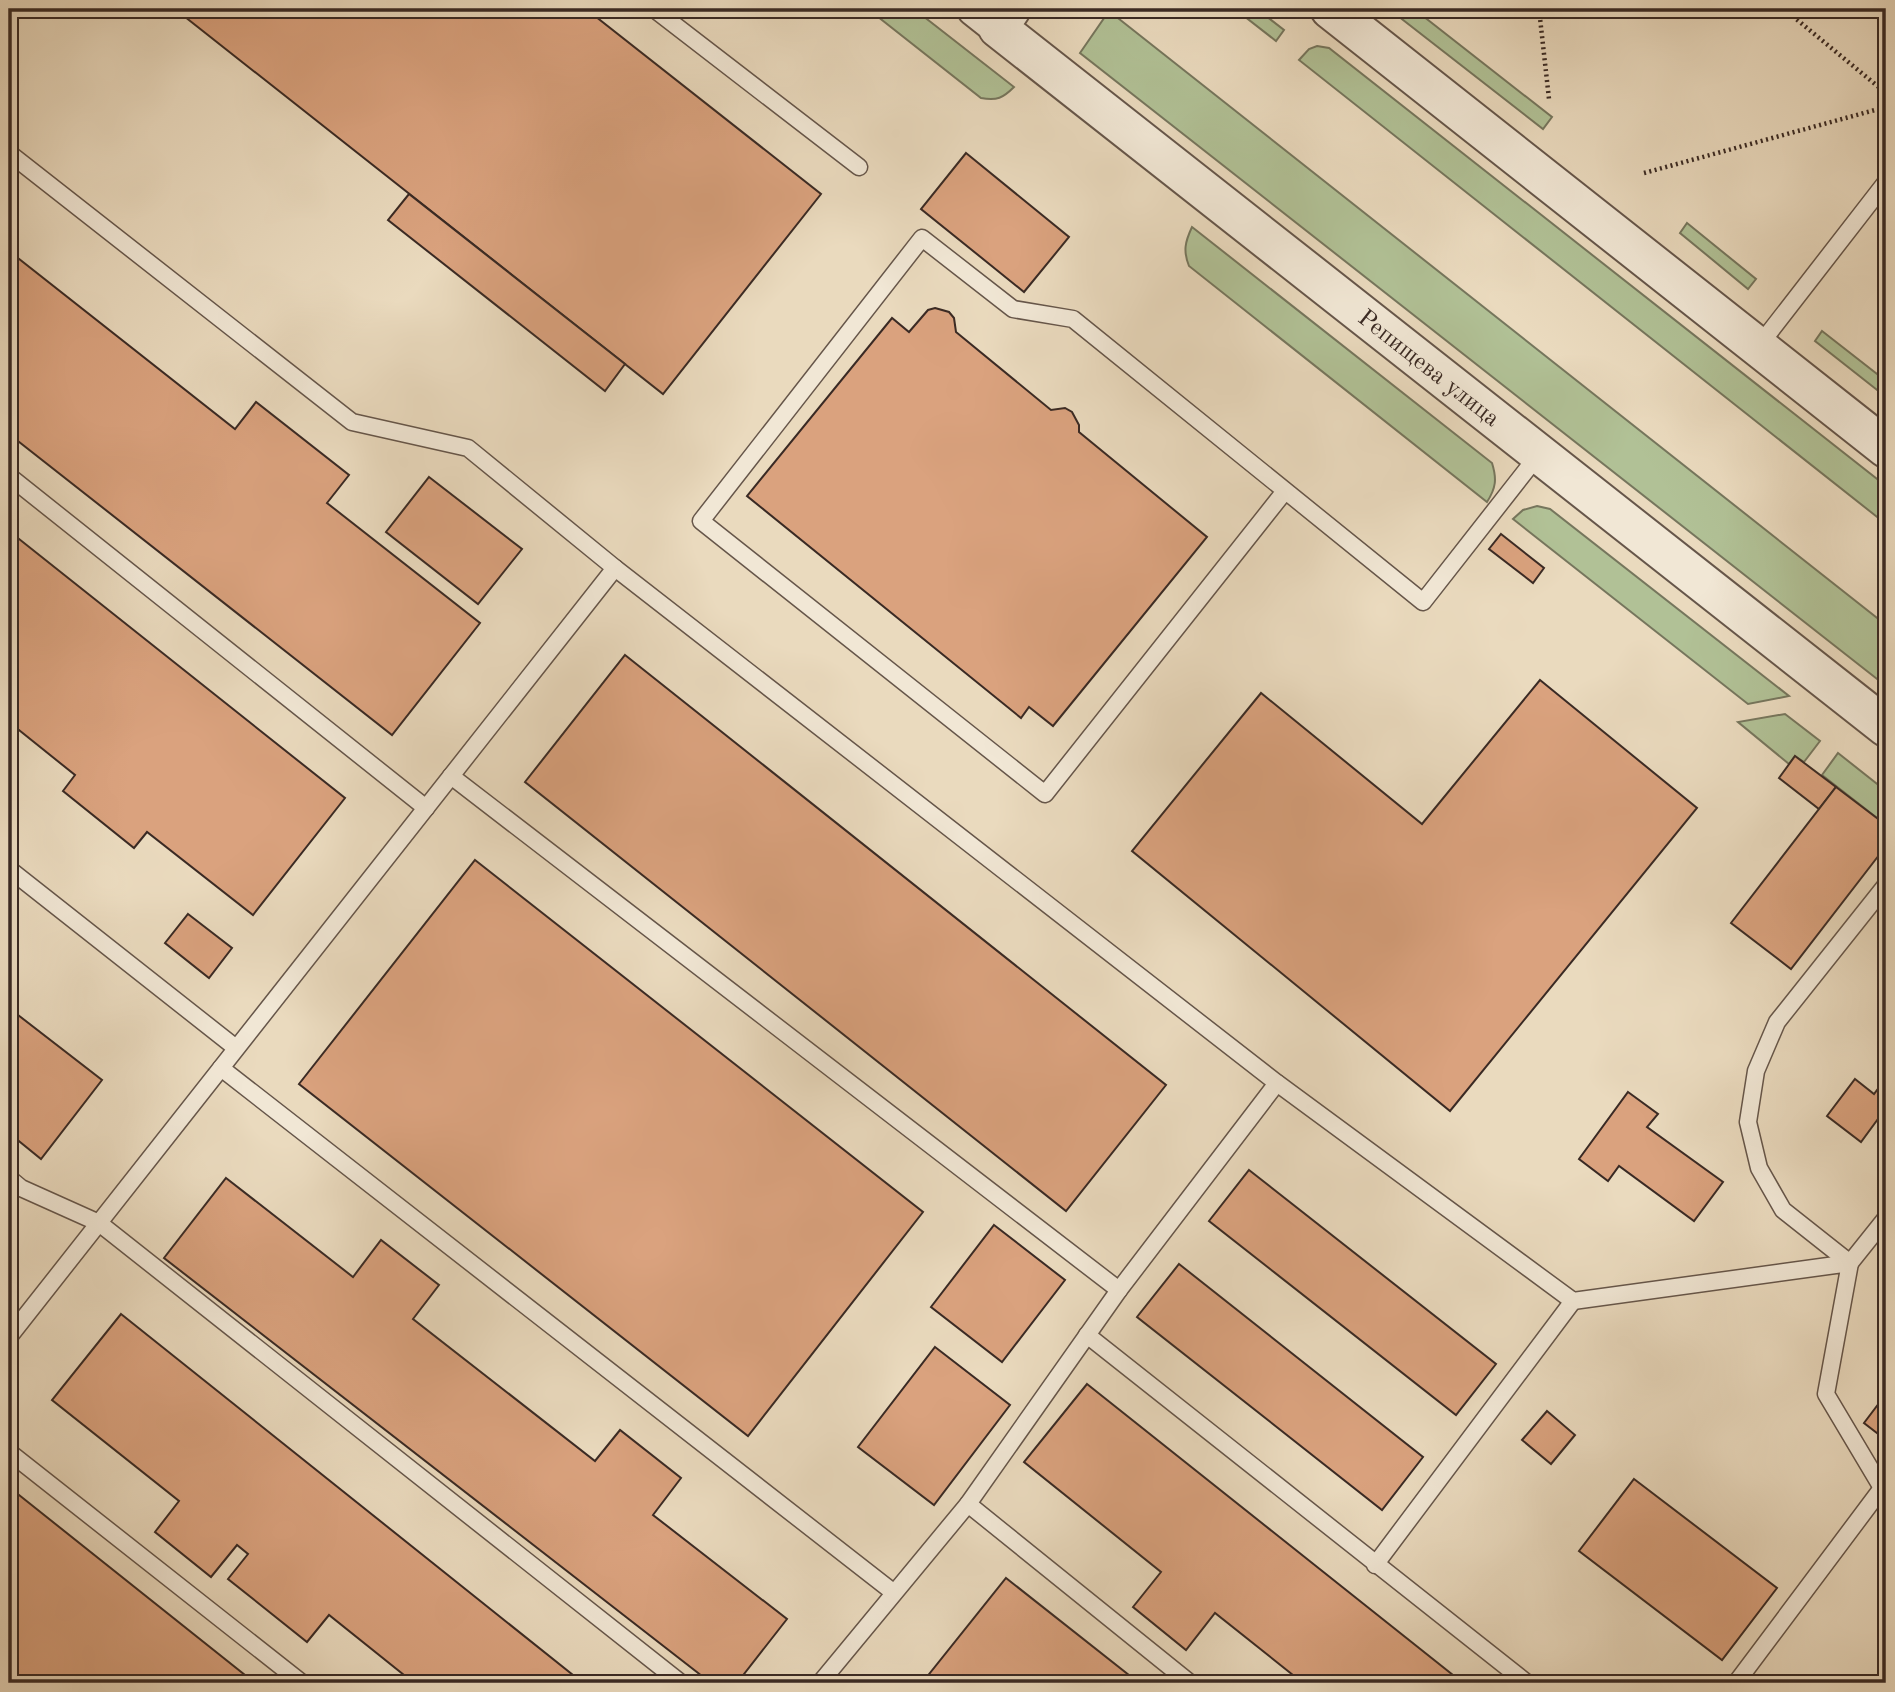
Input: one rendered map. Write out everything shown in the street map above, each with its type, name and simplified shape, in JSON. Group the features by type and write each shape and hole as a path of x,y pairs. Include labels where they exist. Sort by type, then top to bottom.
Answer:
{"street":[{"path":"1330,9 1886,448"},
{"name":"Репищева улица","path":"994,15 1539,454 1886,727"}],"lane":[{"path":"654,9 859,167"},
{"path":"9,153 352,422 468,448 615,568 1277,1083 1573,1301 1850,1263"},
{"path":"1758,347 1886,182"},
{"path":"1285,491 1045,794 701,522 922,238 1013,309 1073,319 1423,602 1539,454"},
{"path":"9,476 426,808"},
{"path":"9,1337 615,568"},
{"path":"451,776 1119,1290"},
{"path":"9,869 236,1048"},
{"path":"1850,1263 1783,1210 1759,1168 1748,1122 1756,1071 1777,1022 1886,885"},
{"path":"221,1068 893,1592"},
{"path":"820,1683 968,1504 1119,1290 1277,1083"},
{"path":"9,1178 22,1188 99,1223 681,1683"},
{"path":"1736,1683 1884,1489 1826,1394 1850,1263 1886,1218"},
{"path":"1375,1565 1573,1301"},
{"path":"1087,1335 1527,1683"},
{"path":"9,1452 302,1683"},
{"path":"968,1504 1191,1683"}],"path":[{"path":"1539,9 1549,99"},
{"path":"1784,9 1886,93"},
{"path":"1644,173 1886,107"}],"green space":[{"path":"868,9 914,9 1014,87 999,98 981,98"},
{"path":"1235,9 1257,9 1284,30 1276,41"},
{"path":"1389,9 1414,9 1552,117 1543,129"},
{"path":"1109,11 1886,625 1886,686 1080,53"},
{"path":"1317,46 1329,48 1886,486 1886,524 1299,60 1309,49"},
{"path":"1687,223 1756,279 1748,289 1680,233"},
{"path":"1192,227 1492,463 1495,483 1487,502 1189,266 1186,246"},
{"path":"1822,331 1886,381 1886,397 1815,341"},
{"path":"1537,506 1550,509 1789,696 1748,704 1513,519 1523,510"},
{"path":"1785,714 1820,741 1804,762 1795,756 1789,764 1738,722"},
{"path":"1838,753 1886,791 1886,825 1822,775"}],"building":[{"path":"175,9 586,9 821,194 663,394"},
{"path":"1869,9 1886,9 1886,22"},
{"path":"966,153 1069,237 1024,292 921,209"},
{"path":"409,194 625,364 605,391 388,220"},
{"path":"9,251 235,429 256,402 349,475 327,503 480,623 392,735 9,434"},
{"path":"935,308 949,312 954,318 956,332 1051,410 1065,408 1072,412 1079,425 1079,432 1207,537 1053,726 1029,707 1021,718 747,496 892,318 909,332 928,310"},
{"path":"429,477 522,549 478,604 386,532"},
{"path":"9,531 345,798 253,915 147,832 134,848 63,791 75,775 9,722"},
{"path":"1501,534 1544,568 1533,583 1489,549"},
{"path":"625,655 1166,1085 1066,1211 525,782"},
{"path":"1540,680 1697,808 1450,1111 1132,851 1261,693 1422,824"},
{"path":"1795,756 1836,787 1819,809 1779,778"},
{"path":"1836,787 1886,825 1886,846 1791,969 1731,923"},
{"path":"475,860 923,1212 748,1436 299,1084"},
{"path":"188,914 232,948 209,978 165,943"},
{"path":"9,1008 102,1080 41,1159 9,1133"},
{"path":"1855,1079 1874,1094 1883,1082 1886,1085 1886,1108 1861,1142 1827,1116"},
{"path":"1628,1092 1658,1114 1647,1127 1723,1182 1694,1221 1619,1166 1608,1181 1579,1159"},
{"path":"1249,1170 1496,1364 1456,1415 1209,1221"},
{"path":"226,1178 353,1277 381,1240 439,1285 413,1319 595,1461 620,1430 681,1478 653,1515 787,1619 737,1683 711,1683 164,1258"},
{"path":"994,1225 1065,1280 1002,1362 931,1307"},
{"path":"1179,1264 1423,1457 1382,1510 1137,1317"},
{"path":"121,1314 583,1683 414,1683 329,1615 307,1642 228,1579 248,1554 237,1545 211,1577 155,1532 179,1501 52,1400"},
{"path":"935,1347 1010,1405 934,1505 858,1447"},
{"path":"1087,1384 1463,1683 1303,1683 1215,1613 1186,1650 1133,1607 1161,1572 1024,1462"},
{"path":"1886,1394 1886,1440 1864,1423"},
{"path":"1547,1411 1575,1435 1551,1464 1522,1440"},
{"path":"1634,1479 1777,1588 1722,1660 1579,1551"},
{"path":"9,1487 255,1683 9,1683"},
{"path":"1006,1578 1139,1683 922,1683"}]}
